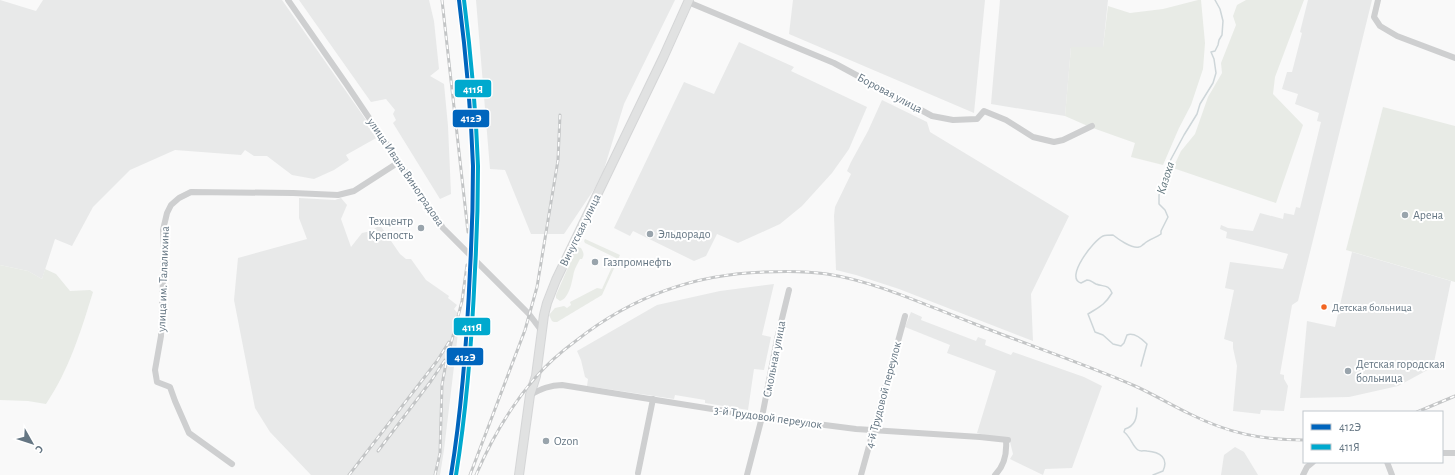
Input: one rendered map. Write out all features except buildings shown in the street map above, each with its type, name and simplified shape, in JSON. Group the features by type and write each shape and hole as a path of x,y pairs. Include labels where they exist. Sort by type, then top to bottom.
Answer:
{"main road":[{"name":"Вичугская улица","path":"519,475 530,395 536,376 541,330 547,303 556,280 663,58 688,1"}],"street":[{"name":"улица Ивана Виноградова","path":"288,0 443,228 529,314 541,330"},
{"path":"1378,0 1374,17 1380,26 1397,36 1455,58"},
{"name":"Боровая улица","path":"688,1 834,63 932,116 953,120 977,119 984,111 1006,120 1033,137 1054,142 1063,140 1092,126"},
{"name":"улица им. Талалихина","path":"232,464 190,432 170,387 157,382 155,370 161,336 164,249 163,230 167,213 171,205 179,198 191,192 261,192 338,195 354,191 399,162"},
{"name":"Смольная улица","path":"747,475 762,417 777,339 789,290"},
{"name":"4-й Трудовой переулок","path":"861,475 905,316"},
{"name":"3-й Трудовой переулок","path":"530,395 542,388 562,385 762,417 874,430 1007,440 1004,463 995,475"},
{"path":"638,473 653,399"},
{"path":"1443,453 1455,453"},
{"path":"1303,475 1307,467 1312,463"},
{"path":"1386,463 1392,475"}],"shaded area":[{"path":"0,0 36,11 43,0 282,0 378,137 346,155 349,160 334,170 314,179 292,175 267,156 254,156 245,150 241,155 175,150 130,170 93,207 72,246 55,239 42,279 28,271 0,265"},
{"path":"299,0 429,0 434,21 439,69 430,76 444,84 448,126 451,194 440,199 393,123 396,120 393,114 395,110 386,99 371,102"},
{"path":"476,0 675,0 624,104 601,179 564,234 531,234 505,170 490,169"},
{"path":"793,0 985,0 974,113 789,34"},
{"path":"1000,0 1108,0 1103,47 1071,47 1065,116 991,104"},
{"path":"1201,0 1205,43 1203,69 1191,105 1163,165 1131,157 1135,143 1090,127 1065,116 1071,47 1103,47 1108,6 1130,13 1163,9"},
{"path":"1246,0 1304,0 1275,77 1273,94 1303,125 1276,203 1173,168 1181,151 1195,134 1208,97 1222,73 1221,63 1236,25 1233,16 1237,5"},
{"path":"1308,0 1372,0 1298,301 1292,305 1280,374 1284,375 1284,379 1288,386 1284,411 1261,410 1260,414 1233,411 1237,366 1233,342 1224,339 1234,290 1225,288 1230,262 1283,269 1288,254 1226,238 1227,232 1220,229 1221,225 1228,228 1253,231 1260,213 1283,219 1284,213 1294,215 1296,207 1300,208 1321,122 1317,121 1319,113 1295,104 1298,94 1282,89 1287,72 1292,72 1302,33 1300,32"},
{"path":"739,42 794,67 791,71 867,107 849,149 832,173 802,206 780,224 738,243 717,234 706,256 694,261 633,231 630,236 614,228 684,82 714,94"},
{"path":"882,100 927,122 930,132 1069,216 1031,294 1033,341 899,289 836,270 835,207 851,174 847,171"},
{"name":"Арена","path":"1383,107 1455,126 1455,282 1346,250"},
{"path":"299,198 335,200 341,198 347,205 341,219 351,247 362,233 371,231 380,225 400,254 406,259 411,259 426,280 449,296 448,298 457,305 454,309 460,316 440,475 311,475 270,432 255,408 234,300 238,258 307,239 299,218"},
{"path":"585,239 620,255 602,295 557,322 554,322 549,315 555,308 564,306 567,308 571,305 570,302 597,288 602,289 616,258 585,243"},
{"path":"577,247 581,248 583,256 575,269 568,293 560,301 556,298 556,295"},
{"path":"1352,252 1451,281 1433,367 1398,386 1349,397 1300,398 1307,321 1335,327"},
{"path":"0,265 28,271 42,279 45,269 56,274 70,291 90,290 93,292 79,336 68,364 46,404 28,401 0,400"},
{"path":"774,284 762,335 771,337 764,370 754,369 748,410 705,403 705,400 675,395 674,399 587,386 588,379 585,377 577,351 657,305 720,291"},
{"path":"911,312 922,317 921,320 976,341 978,337 986,340 985,345 1011,355 1013,352 1084,377 1102,386 1072,468 1045,469 1043,475 1010,459 1013,454 1010,442 977,433 996,371 947,353 950,345 905,327"},
{"path":"1235,447 1244,452 1258,475 1221,475 1224,455"}],"waterway":[{"name":"Казоха","path":"1141,366 1147,344 1140,338 1132,334 1127,335 1121,346 1113,344 1103,335 1095,332 1088,314 1106,301 1112,293 1111,290 1090,280 1081,283 1077,280 1076,274 1082,259 1093,244 1103,236 1113,235 1133,247 1140,247 1161,234 1168,217 1165,210 1159,204 1159,195 1170,174 1170,161 1197,114 1200,104 1213,83 1216,73 1214,59 1211,52 1215,51 1222,35 1223,21 1220,9 1215,0"},
{"name":"Казоха","path":"1137,408 1135,421 1131,426 1125,429 1124,432 1138,450 1156,453 1162,456 1165,463 1163,471 1153,475"}],"railway":[{"path":"442,0 468,232"},
{"path":"457,0 461,18"},
{"path":"470,475 525,330 537,287 558,160 560,115"},
{"path":"435,475 440,453 442,385 446,363 462,301 467,265"},
{"path":"476,475 488,449 517,400 555,358 571,344 598,325 620,311 666,290 714,277 765,272 819,273 865,283 902,295 1115,378 1142,389 1204,421 1231,431 1273,439 1303,440"},
{"path":"349,475 437,361 449,342"},
{"path":"378,451 445,360"},
{"path":"1419,411 1455,396"}],"transit line":[{"name":"412Э","path":"451,475 466,347 473,192 470,104 459,0"},
{"name":"411Я","path":"456,475 471,347 478,192 475,104 464,0"}],"place":[{"name":"Арена","path":"1405,215"},
{"name":"Техцентр Крепость","path":"421,228"},
{"name":"Эльдорадо","path":"650,234"},
{"name":"Газпромнефть","path":"595,262"},
{"name":"Детская больница","path":"1324,307"},
{"name":"Детская городская больница","path":"1348,371"},
{"name":"Ozon","path":"546,441"}]}
